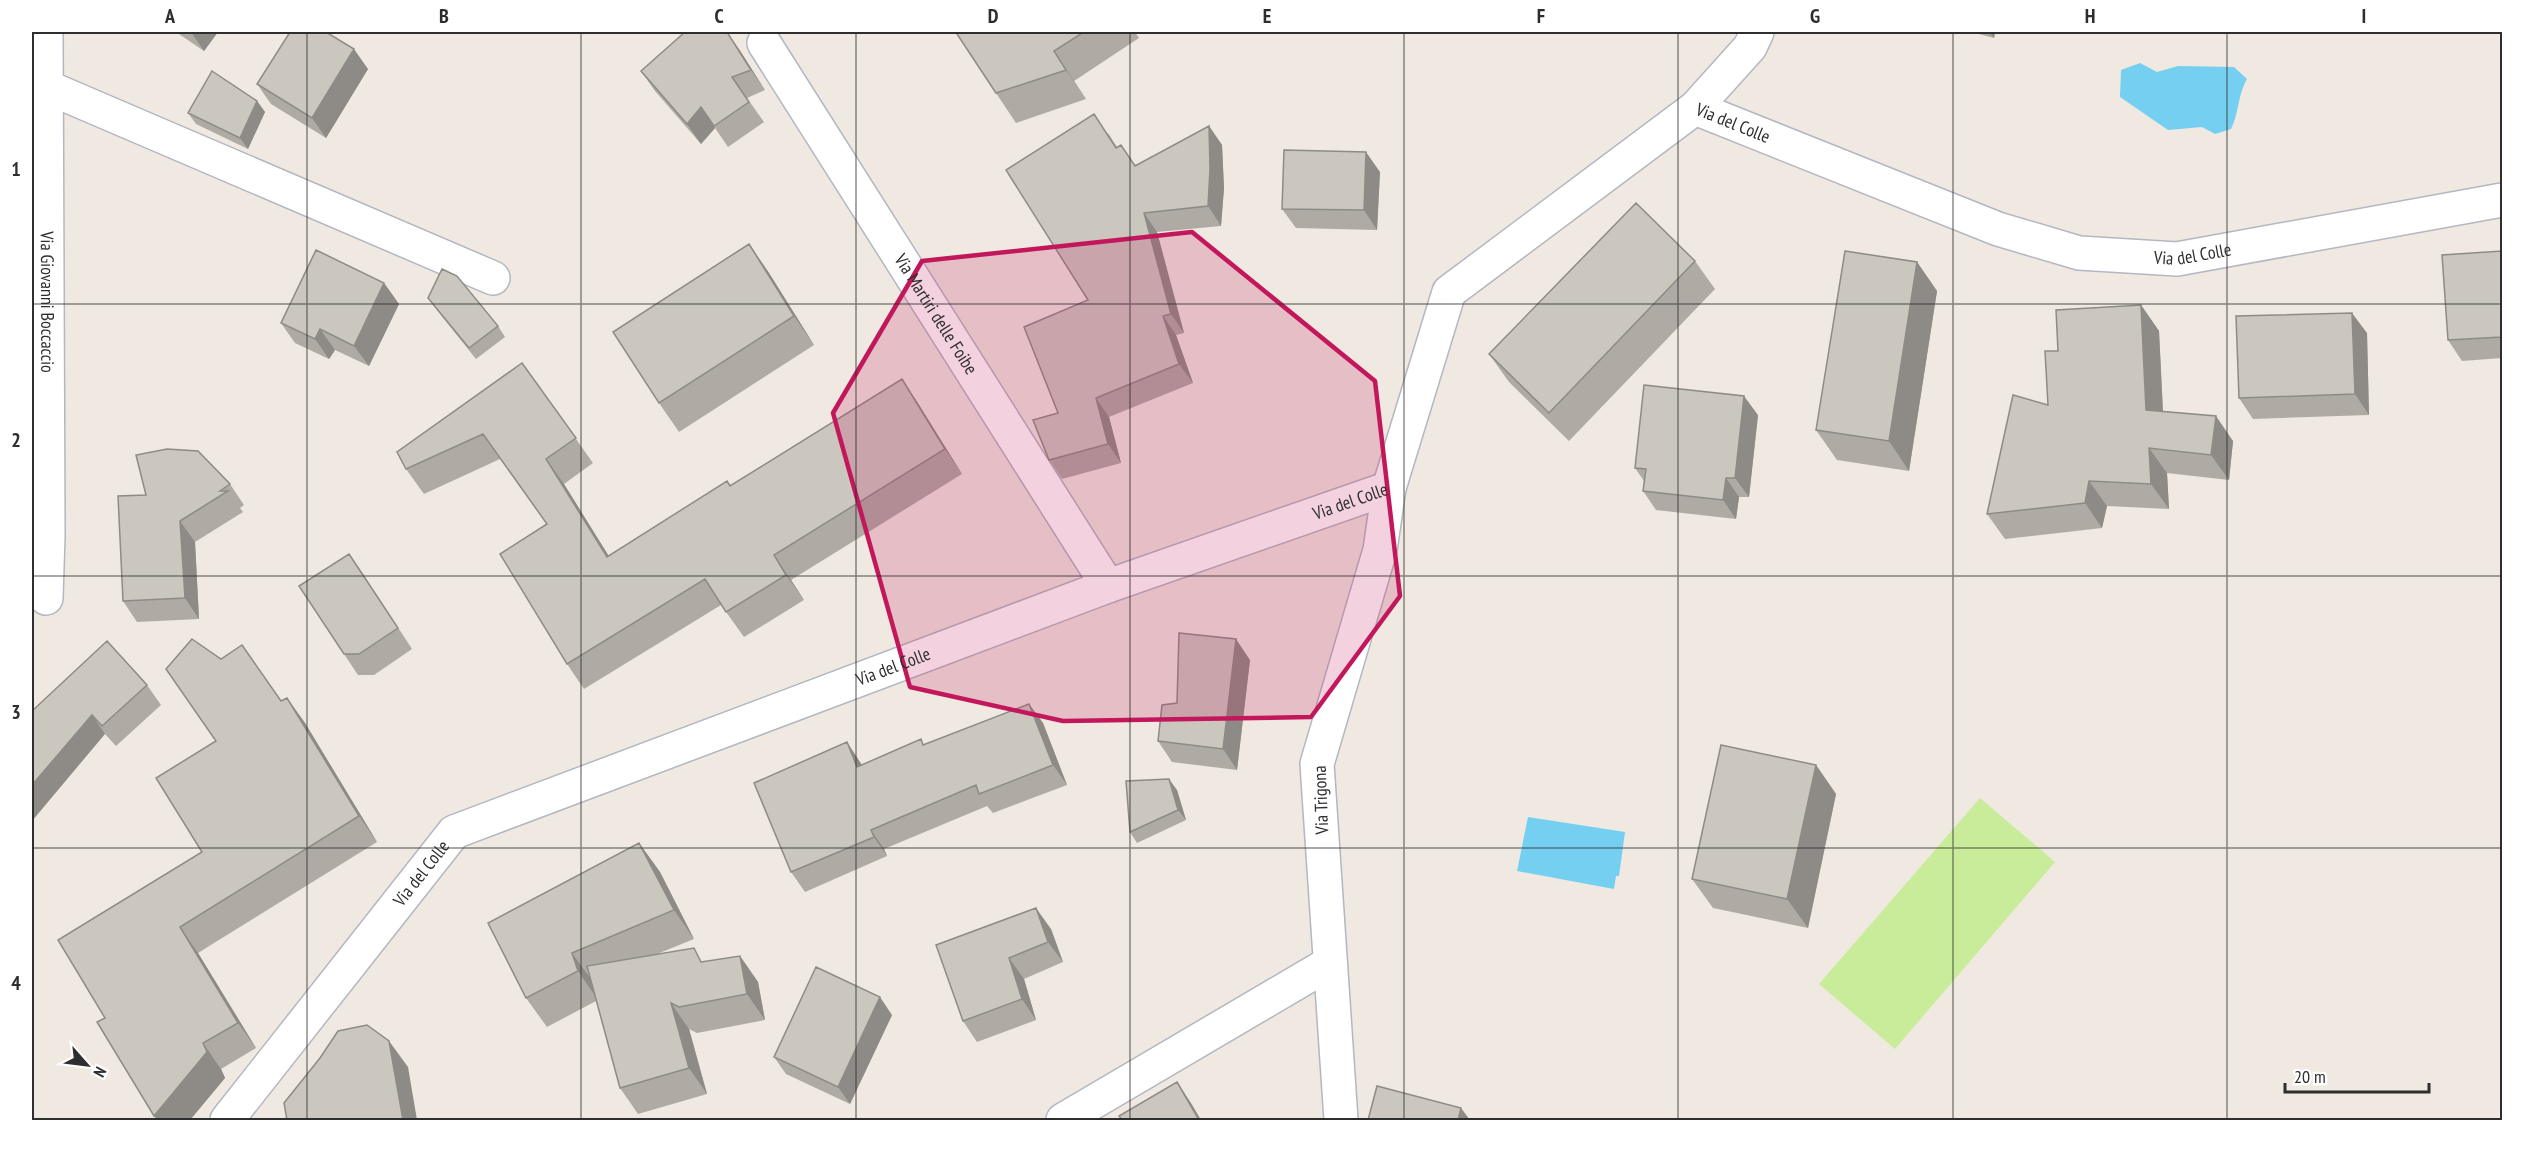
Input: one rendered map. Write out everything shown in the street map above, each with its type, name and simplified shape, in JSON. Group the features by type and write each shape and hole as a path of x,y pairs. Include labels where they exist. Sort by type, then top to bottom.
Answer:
{"street":[{"name":"Via Giovanni Boccaccio","path":"45,32 48,536 46,598"},
{"path":"1695,108 1750,47 1757,32"},
{"name":"Via Martiri delle Foibe","path":"764,43 1108,586"},
{"path":"47,87 493,278"},
{"name":"Via del Colle","path":"227,1120 454,832 1108,586 1389,488 1449,292 1695,108 1998,229 2079,253 2177,259 2502,200"},
{"name":"Via Trigona","path":"1341,1120 1317,764 1380,550 1389,488"},
{"path":"1063,1120 1330,963"}],"highlighted area":[{"path":"1192,232 1375,381 1400,596 1311,717 1063,721 910,687 833,413 922,261"}],"green space":[{"path":"1980,798 2055,862 1895,1049 1819,984"}],"water":[{"path":"2140,63 2157,72 2178,66 2234,67 2247,79 2231,129 2215,134 2202,127 2168,130 2120,97 2121,70"},
{"path":"1528,817 1625,832 1619,876 1616,876 1614,889 1517,871"}],"building":[{"path":"290,32 326,32 354,49 312,118 257,84"},
{"path":"685,32 727,32 751,70 732,77 749,102 714,126 701,107 687,124 641,71"},
{"path":"961,32 1084,32 1054,51 1066,70 996,93 957,34"},
{"path":"212,71 257,101 240,138 188,113"},
{"path":"1094,114 1116,148 1121,145 1135,166 1209,126 1208,206 1144,213 1171,314 1163,316 1179,364 1096,398 1108,444 1049,460 1033,420 1058,413 1024,327 1088,300 1006,170"},
{"path":"1284,150 1366,152 1364,210 1282,209"},
{"path":"1636,203 1695,261 1549,413 1489,354"},
{"path":"749,244 794,316 659,403 613,332"},
{"path":"316,250 384,283 354,346 320,329 315,339 281,323"},
{"path":"1845,251 1917,262 1889,441 1816,430"},
{"path":"2502,251 2502,337 2448,340 2442,255"},
{"path":"442,269 457,276 498,326 469,348 428,298"},
{"path":"2141,305 2146,410 2216,416 2211,455 2149,448 2151,484 2089,481 2085,503 1987,514 2013,395 2048,405 2045,351 2058,351 2056,310"},
{"path":"2352,313 2355,394 2239,398 2236,316"},
{"path":"522,363 576,438 546,459 607,557 727,481 730,486 902,379 945,449 774,555 786,575 726,612 705,579 567,664 500,554 547,524 483,434 406,469 397,452"},
{"path":"1644,385 1744,396 1735,478 1726,478 1723,500 1643,491 1646,469 1635,468"},
{"path":"167,449 198,451 230,484 220,491 228,491 180,521 185,598 123,601 118,496 146,495 136,455"},
{"path":"349,554 398,628 359,654 344,654 299,586"},
{"path":"1179,633 1236,639 1223,749 1158,741 1162,705 1177,703"},
{"path":"192,639 221,659 242,645 281,701 287,698 359,816 180,927 238,1023 203,1043 207,1052 154,1116 97,1022 105,1018 58,940 202,852 156,778 216,741 166,669"},
{"path":"107,641 147,685 102,726 92,715 32,785 32,711"},
{"path":"1029,704 1053,765 979,794 976,785 871,830 874,837 791,872 754,783 847,742 857,767 921,739 923,745"},
{"path":"1721,745 1816,765 1787,899 1692,879"},
{"path":"1169,779 1178,810 1130,832 1126,781"},
{"path":"639,843 674,910 572,953 578,971 526,998 488,923"},
{"path":"1036,908 1048,942 1009,958 1022,999 963,1021 936,945"},
{"path":"694,948 701,962 740,956 747,994 679,1007 671,1003 689,1068 620,1088 587,966"},
{"path":"816,967 880,997 838,1087 774,1057"},
{"path":"367,1025 389,1041 403,1120 287,1120 284,1103 320,1058 338,1031"},
{"path":"1177,1082 1199,1120 1122,1120 1119,1116"},
{"path":"1377,1086 1461,1108 1458,1120 1368,1120"}]}
